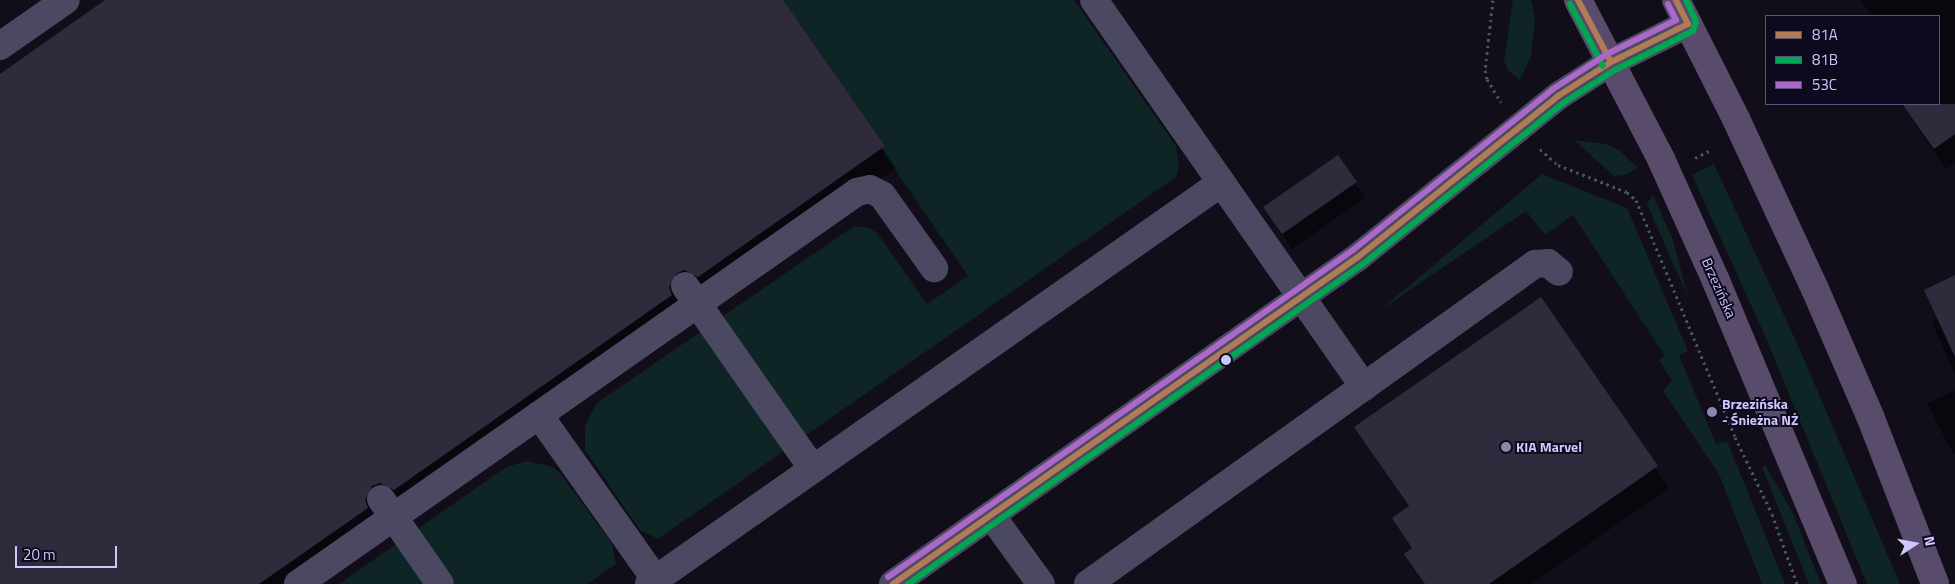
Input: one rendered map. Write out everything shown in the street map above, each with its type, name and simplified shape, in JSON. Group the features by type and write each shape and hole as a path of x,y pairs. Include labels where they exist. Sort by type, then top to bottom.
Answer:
{"main road":[{"name":"Brzezińska","path":"1578,0 1661,159 1712,272 1843,584"},
{"path":"1676,0 1815,289 1870,416 1935,584"}],"street":[{"path":"0,46 66,0"},
{"path":"1094,0 1364,387"},
{"path":"893,584 1386,236 1558,96 1611,62 1688,24"},
{"path":"539,415 652,582 1221,183"},
{"path":"298,584 857,192 870,189 882,196 934,268"},
{"path":"1088,584 1535,264 1548,263 1559,272"},
{"path":"685,286 813,469"},
{"path":"381,498 440,584"},
{"path":"991,515 1041,584"}],"path":[{"path":"1493,0 1485,70 1492,89 1503,104"},
{"path":"1544,155 1558,165 1633,195 1636,200 1735,437 1772,514 1797,584"}],"green space":[{"path":"783,0 1074,0 1176,146 1179,167 1176,177 805,436 780,443 784,451 658,539 640,530 585,450 585,425 597,403 854,226 870,228 878,234 927,304 968,276 881,149 885,146"},
{"path":"1513,0 1531,0 1535,19 1531,56 1520,80 1508,70 1504,61"},
{"path":"1574,140 1606,144 1619,150 1638,168 1624,175 1614,176"},
{"path":"1714,164 1800,350 1900,584 1867,584 1766,338 1692,175"},
{"path":"1542,174 1627,208 1688,351 1679,355 1716,444 1727,441 1785,584 1762,584 1719,474 1663,391 1672,381 1659,360 1665,356 1573,215 1545,235 1526,211 1379,311"},
{"path":"1653,195 1673,240 1688,297 1647,204"},
{"path":"527,461 553,467 560,473 612,544 616,564 587,584 455,584 447,573 431,584 339,584 506,467"},
{"path":"1765,465 1793,513 1821,584 1809,584 1762,467"}],"building":[{"path":"105,0 783,0 885,146 698,277 684,270 676,274 669,287 672,295 394,490 380,483 372,486 365,500 368,508 259,584 0,584 0,74"},
{"path":"1955,104 1955,134 1934,149 1903,105"},
{"path":"1338,155 1357,182 1282,234 1263,207"},
{"path":"1955,275 1955,357 1924,290"},
{"name":"KIA Marvel","path":"1541,297 1658,466 1489,584 1425,584 1404,554 1412,548 1392,518 1409,506 1354,427"}],"transit line":[{"name":"81A","path":"1578,0 1611,62"},
{"name":"81A","path":"893,584 1358,257 1558,96 1611,62 1688,24 1676,0"},
{"name":"81B","path":"908,584 1363,264 1563,103 1615,70 1693,31 1696,22 1686,0"},
{"name":"81B","path":"1570,4 1603,66"},
{"name":"53C","path":"888,577 1353,250 1553,89 1607,54 1676,20 1668,4"}],"place":[{"name":"Brzezińska - Śnieżna NŻ","path":"1712,412"},
{"name":"KIA Marvel","path":"1506,447"}]}
